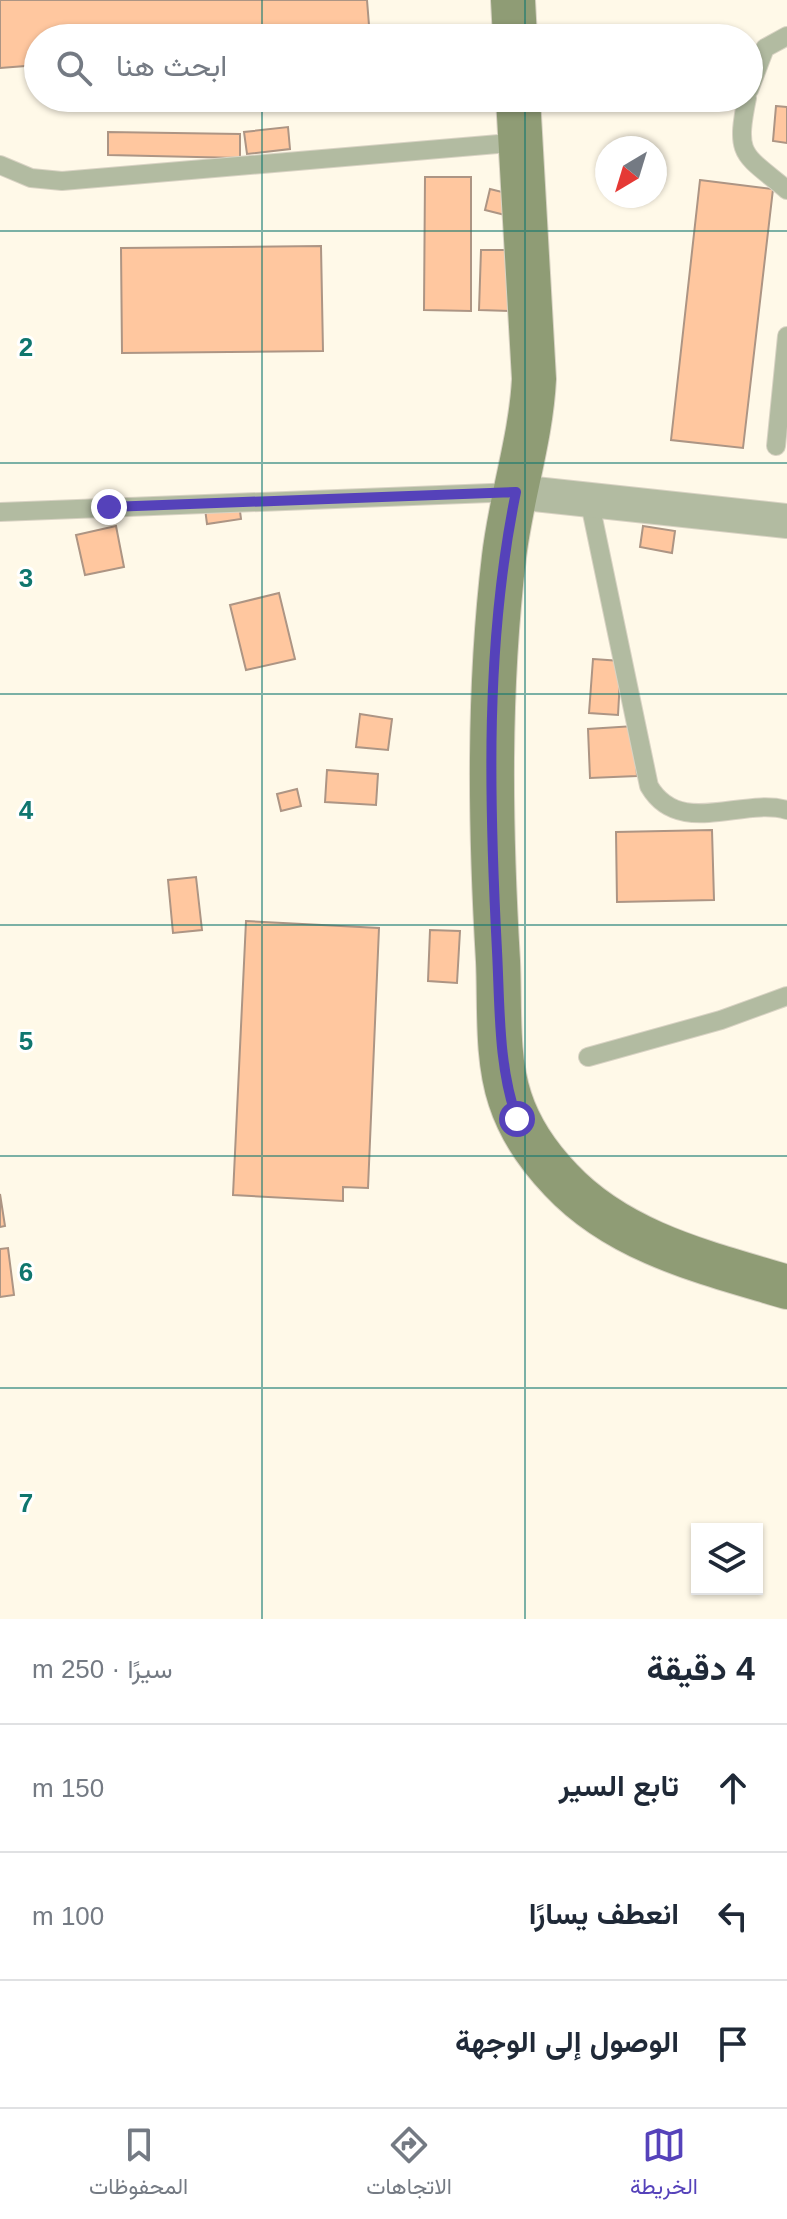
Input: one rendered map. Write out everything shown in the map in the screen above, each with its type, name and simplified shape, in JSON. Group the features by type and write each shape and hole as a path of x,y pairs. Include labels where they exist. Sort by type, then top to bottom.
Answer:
{"main road":[{"path":"513,0 514,24"},
{"path":"519,112 534,379 532,409 504,557 493,679 492,854 505,1080 517,1119 539,1155 578,1197 599,1213 685,1256 787,1287"}],"street":[{"path":"516,492 787,521"}],"lane":[{"path":"763,53 765,48 787,36"},
{"path":"744,112 739,137 746,155 787,190"},
{"path":"0,165 31,178 62,181 521,142"},
{"path":"776,446 787,336"},
{"path":"0,512 516,492"},
{"path":"589,499 649,786 658,801 680,812 716,813 771,805 787,810"},
{"path":"588,1057 721,1020 787,996"}],"building":[{"path":"0,0 367,0 369,24 24,24 24,66 0,68"},
{"path":"776,106 787,107 787,143 773,141"},
{"path":"288,127 290,149 247,154 244,132"},
{"path":"108,132 240,134 240,158 108,155"},
{"path":"425,177 471,177 471,311 424,310"},
{"path":"700,180 773,189 743,448 671,440"},
{"path":"490,189 514,195 509,216 485,210"},
{"path":"321,246 323,351 122,353 121,248"},
{"path":"481,250 512,250 511,311 479,310"},
{"path":"238,496 241,519 207,524 204,501"},
{"path":"116,526 124,567 85,575 76,535"},
{"path":"643,526 675,531 672,553 640,547"},
{"path":"279,593 295,659 246,670 230,605"},
{"path":"593,659 621,661 618,715 589,713"},
{"path":"360,714 392,719 388,750 356,747"},
{"path":"634,726 637,776 590,778 588,729"},
{"path":"327,770 378,774 376,805 325,802"},
{"path":"297,789 301,806 281,811 277,794"},
{"path":"712,830 714,900 617,902 616,832"},
{"path":"196,877 202,930 173,933 168,880"},
{"path":"246,921 379,928 368,1188 343,1187 343,1201 233,1195"},
{"path":"430,930 460,931 457,983 428,981"},
{"path":"0,1194 5,1226 0,1227"},
{"path":"8,1248 14,1295 0,1297 0,1249"}],"route":[{"path":"109,507 516,492 504,557 493,663 492,854 505,1080 517,1119"}]}
